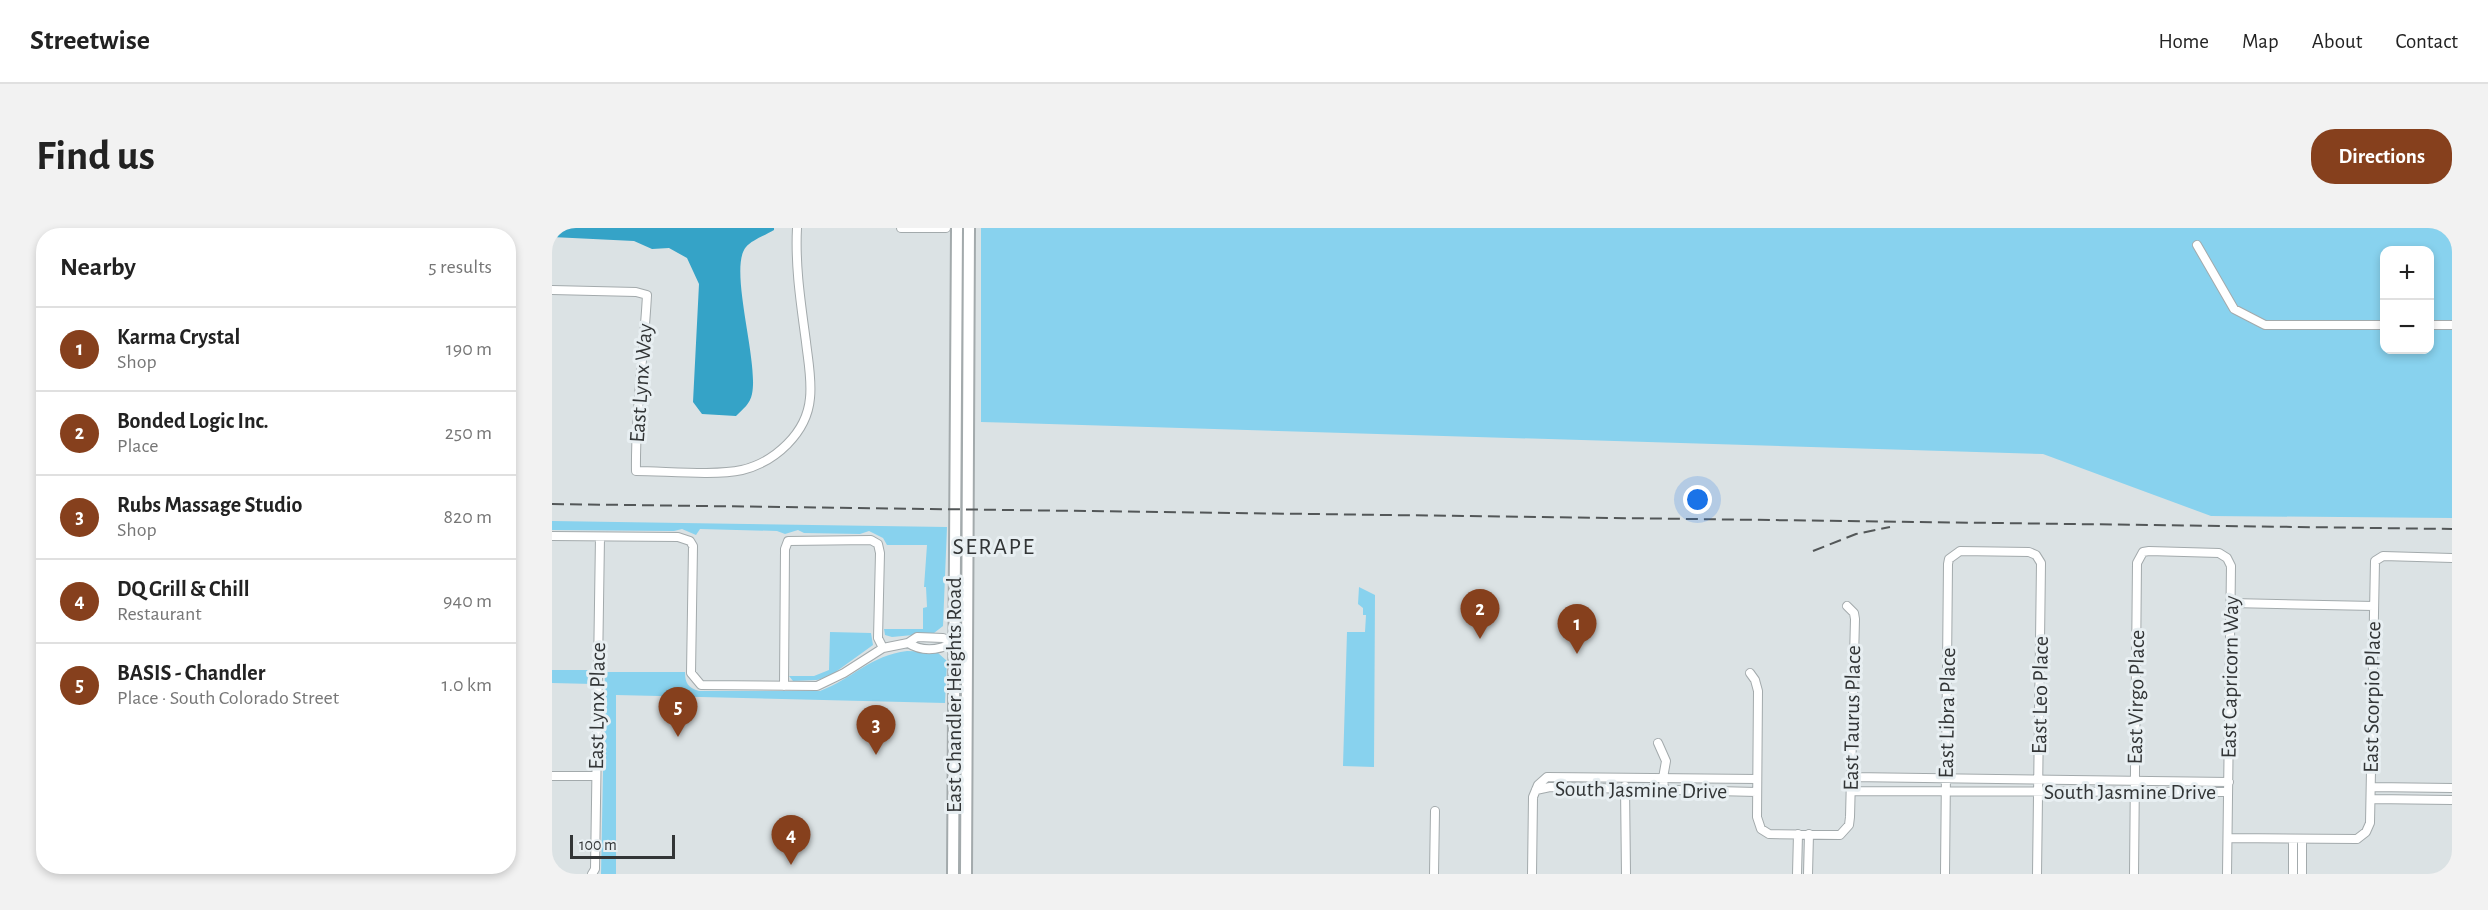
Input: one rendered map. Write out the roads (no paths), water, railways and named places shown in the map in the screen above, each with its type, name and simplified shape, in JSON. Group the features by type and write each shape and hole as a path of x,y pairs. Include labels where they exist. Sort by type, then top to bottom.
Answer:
{"main road":[{"name":"East Chandler Heights Road","path":"953,874 957,228"},
{"name":"East Chandler Heights Road","path":"966,874 969,228"},
{"path":"955,476 968,475"}],"street":[{"name":"East Lynx Way","path":"552,291 636,292 647,295 636,471 741,470 765,461 792,440 803,421 810,399 810,374 795,258 797,228"},
{"path":"901,228 946,228"},
{"path":"2197,245 2234,309 2265,325 2380,325"},
{"path":"2434,325 2452,325"},
{"path":"552,536 678,537 690,541 693,546 691,673 701,685 818,686 829,682 883,648 908,644 916,648 942,649 954,643"},
{"name":"East Lynx Place","path":"592,874 595,869 600,537"},
{"path":"784,686 785,549 788,541 871,540 878,544 880,552 878,638 883,648"},
{"name":"East Libra Place","path":"1945,874 1949,558 1960,551 2029,552 2036,555"},
{"name":"East Capricorn Way","path":"2139,556 2149,551 2219,553 2224,555 2230,566 2227,874"},
{"name":"East Leo Place","path":"2036,555 2041,562 2042,570 2037,874"},
{"name":"East Virgo Place","path":"2134,874 2137,563 2139,556"},
{"name":"East Scorpio Place","path":"2298,839 2357,839 2366,832 2370,824 2374,561 2383,556 2452,558"},
{"path":"2231,603 2374,606"},
{"name":"East Taurus Place","path":"1809,834 1840,835 1849,825 1855,619 1854,613 1847,606"},
{"path":"1750,674 1758,691 1757,817 1761,829 1769,834 1809,834 1808,874"},
{"path":"1658,743 1666,761 1664,789"},
{"path":"552,776 596,776"},
{"name":"South Jasmine Drive","path":"1536,790 1547,777 1757,779"},
{"name":"South Jasmine Drive","path":"1851,777 2229,782"},
{"path":"1625,779 1626,874"},
{"name":"South Jasmine Drive","path":"1536,790 1550,787 1757,792"},
{"path":"2371,787 2452,788"},
{"path":"1532,874 1533,797 1536,790"},
{"name":"South Jasmine Drive","path":"1851,791 2228,792"},
{"path":"2371,799 2452,800"},
{"path":"1434,874 1435,811"},
{"path":"1797,874 1798,834"},
{"path":"2228,838 2298,839"},
{"path":"2293,874 2298,839"},
{"path":"2298,839 2302,874"}],"railway":[{"path":"552,504 2452,529"},
{"path":"1813,551 1856,534 1890,527"}],"place":[{"name":"Bonded Logic Inc.","path":"1480,639"},
{"name":"Karma Crystal","path":"1577,654"},
{"name":"BASIS - Chandler","path":"678,737"},
{"name":"Rubs Massage Studio","path":"876,755"},
{"name":"DQ Grill & Chill","path":"791,865"}],"district":[{"name":"SERAPE","path":"994,547"}]}
